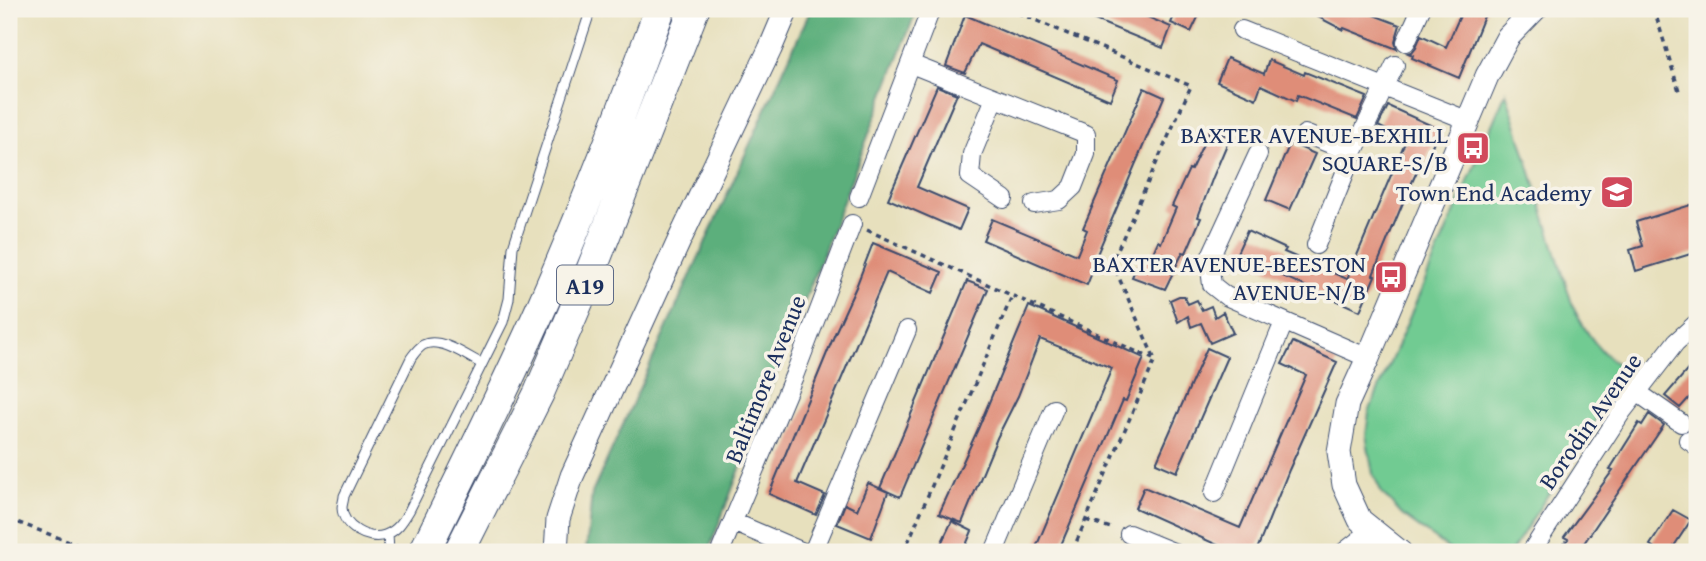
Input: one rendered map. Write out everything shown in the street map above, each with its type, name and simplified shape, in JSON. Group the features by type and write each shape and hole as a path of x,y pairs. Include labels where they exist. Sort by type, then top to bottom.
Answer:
{"highway":[{"path":"613,137 653,9"},
{"name":"A19","path":"424,552 541,307 613,137 660,9"},
{"name":"A19","path":"459,552 539,393 589,276 692,17"}],"street":[{"path":"555,552 558,520 572,476 787,9"},
{"path":"859,197 931,9"},
{"path":"1406,42 1420,9"},
{"path":"1400,552 1360,520 1344,485 1339,452 1347,404 1487,76 1508,37 1535,9"},
{"path":"1242,30 1469,121"},
{"path":"911,64 1086,134 1086,155 1073,187 1059,201 1034,204"},
{"path":"1316,245 1353,153 1395,65"},
{"path":"995,97 972,154 971,176 1004,199"},
{"path":"1305,134 1353,153"},
{"path":"1258,154 1209,260 1213,285 1226,296 1368,358"},
{"name":"Baltimore Avenue","path":"720,552 794,376 852,224"},
{"path":"1214,493 1284,321"},
{"name":"Borodin Avenue","path":"1531,552 1621,413 1676,342 1697,323"},
{"path":"813,552 907,330"},
{"path":"1637,392 1689,436"},
{"path":"994,552 1055,409"},
{"path":"733,522 803,552"},
{"path":"1344,552 1372,530"},
{"path":"1129,534 1173,552"}],"lane":[{"path":"482,364 432,342 424,344 411,358 344,496 344,517 357,531 379,536 388,534 403,522 410,511 482,364 503,321 509,299 513,247 592,9"},
{"path":"388,534 389,552"}],"path":[{"path":"1009,9 1191,86 1112,262 1155,360 1072,552"},
{"path":"1654,9 1680,94"},
{"path":"852,224 1155,360"},
{"path":"904,552 1012,296"},
{"path":"9,519 96,552"},
{"path":"1086,520 1129,534"}],"green space":[{"path":"811,9 917,9 708,552 586,552 592,493"},
{"path":"1506,92 1573,307 1595,343 1628,371 1511,552 1453,552 1402,515 1382,493 1373,474 1366,435 1369,412"}],"building":[{"path":"1068,9 1129,9 1171,27 1163,48"},
{"path":"1177,9 1202,9 1191,32 1171,23"},
{"path":"1303,9 1358,9 1400,25 1395,42 1397,49 1344,28 1343,30"},
{"path":"1463,9 1487,9 1459,78 1412,58 1413,55 1408,53 1416,47 1421,35 1446,47"},
{"path":"965,15 1118,80 1110,100 979,44 965,73 946,66"},
{"path":"1227,58 1264,74 1269,60 1367,97 1357,119 1298,95 1296,101 1261,85 1256,99 1217,82"},
{"path":"937,86 957,94 917,187 968,209 959,230 888,199"},
{"path":"1144,88 1164,97 1095,259 1097,260 1087,285 983,240 992,219 1077,255 1087,230 1083,228"},
{"path":"1388,106 1439,129 1425,163 1421,162 1402,205 1360,311 1236,255 1247,231 1286,249 1284,252 1347,279 1406,140 1378,126"},
{"path":"1210,129 1230,137 1186,253 1183,252 1165,289 1132,277 1141,256 1150,260 1158,241 1161,243 1176,208 1172,206"},
{"path":"1290,143 1315,154 1290,210 1266,200"},
{"path":"1697,203 1697,252 1636,271 1630,250 1643,246 1636,222"},
{"path":"873,243 942,272 933,293 887,272 797,483 825,495 816,515 769,494"},
{"path":"967,281 988,289 900,497 880,488"},
{"path":"1184,296 1188,304 1197,300 1202,310 1211,306 1215,317 1223,312 1233,333 1210,343 1201,323 1191,327 1188,316 1178,322 1170,300"},
{"path":"1029,306 1144,358 1126,401 1123,400 1058,552 1034,552 1112,368 1040,339 962,523 939,514"},
{"path":"1293,342 1337,362 1256,552 1233,552 1135,508 1144,487 1240,528 1306,375 1282,364"},
{"path":"1207,348 1227,357 1177,472 1156,463"},
{"path":"1697,359 1697,389 1680,408 1665,396"},
{"path":"1649,414 1664,425 1578,552 1557,552 1568,539 1564,537 1613,470 1610,469 1639,423 1642,425"},
{"path":"868,483 888,492 871,538 837,524 845,504 857,510"},
{"path":"1673,510 1691,520 1670,552 1661,552 1650,545"},
{"path":"952,521 972,531 963,552 937,552"}],"place":[{"name":"BAXTER AVENUE-BEXHILL SQUARE-S/B","path":"1473,148"},
{"name":"Town End Academy","path":"1617,192"},
{"name":"BAXTER AVENUE-BEESTON AVENUE-N/B","path":"1391,277"}]}
